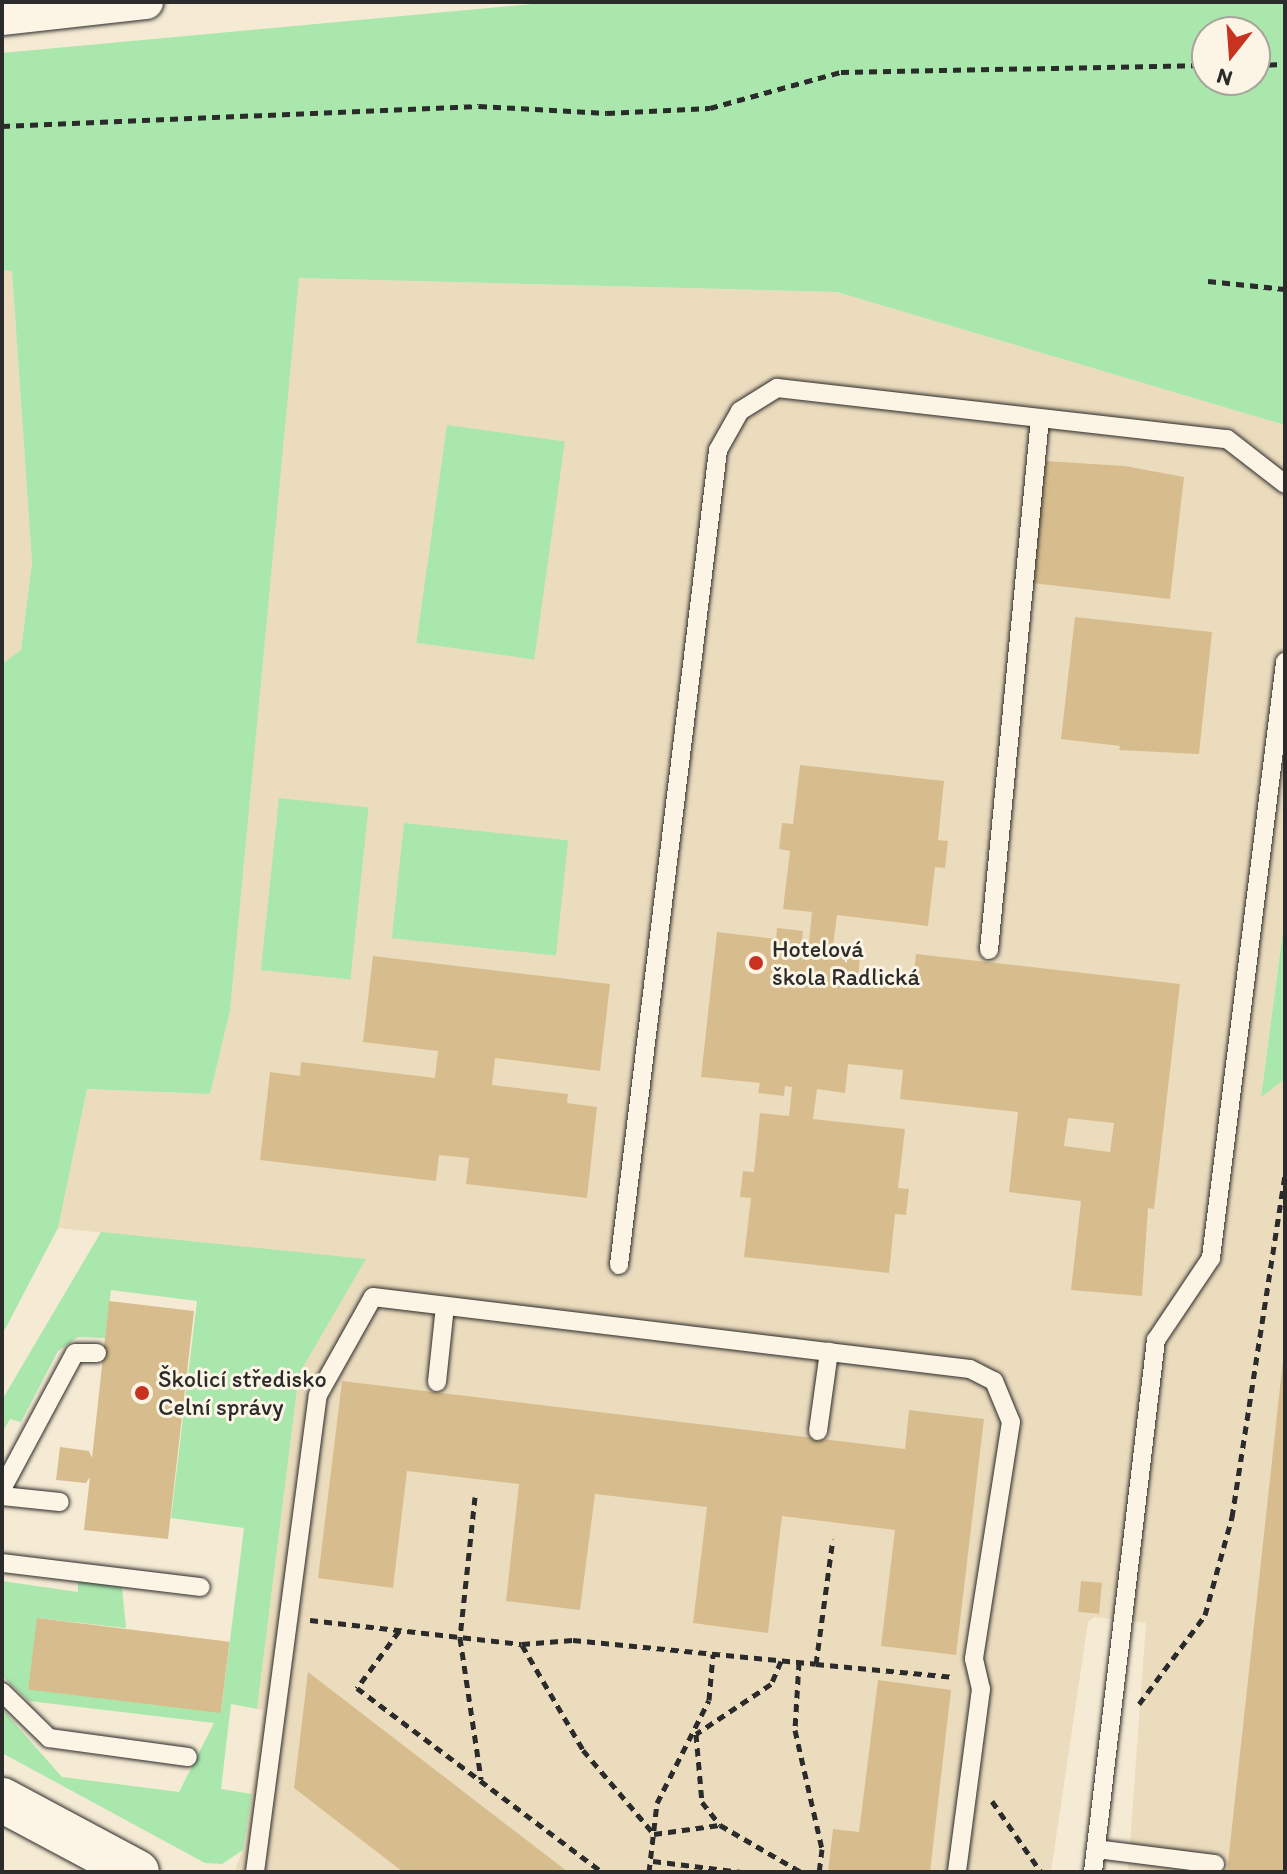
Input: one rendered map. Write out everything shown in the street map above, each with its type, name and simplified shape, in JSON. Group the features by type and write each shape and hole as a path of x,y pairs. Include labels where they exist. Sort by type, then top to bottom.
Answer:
{"main road":[{"path":"2,1800 137,1872"}],"street":[{"path":"2,18 146,2"}],"lane":[{"path":"619,1265 718,450 740,411 777,388 1227,439 1285,484"},
{"path":"989,950 1040,418"},
{"path":"1093,1872 1156,1340 1211,1258 1285,662"},
{"path":"255,1872 318,1395 373,1297 970,1369 994,1381 1011,1422 974,1659 978,1679 973,1752 957,1872"},
{"path":"437,1382 445,1306"},
{"path":"818,1431 829,1352"},
{"path":"2,1489 75,1353 97,1353"},
{"path":"2,1496 60,1502"},
{"path":"2,1563 201,1587"},
{"path":"2,1692 49,1738 188,1757"},
{"path":"1096,1849 1215,1864"}],"path":[{"path":"2,126 479,106 607,113 710,108 841,72 1191,65"},
{"path":"1208,281 1285,289"},
{"path":"1110,1728 1148,1696 1205,1615 1232,1517 1285,1174"},
{"path":"475,1497 460,1638 481,1780"},
{"path":"816,1664 833,1539"},
{"path":"308,1620 522,1644 573,1640 978,1679"},
{"path":"399,1631 357,1688 602,1872"},
{"path":"522,1644 536,1677 583,1750 654,1834"},
{"path":"713,1654 709,1700 696,1734 702,1802 720,1825 801,1872"},
{"path":"649,1872 653,1861 657,1803 676,1757 696,1734 771,1684 781,1661"},
{"path":"799,1662 795,1730 822,1849 819,1872"},
{"path":"973,1752 998,1815 1041,1872"},
{"path":"654,1834 720,1825"},
{"path":"653,1861 741,1872"}],"shaded area":[{"path":"2,270 12,271 32,563 21,650 2,664"},
{"name":"Hotelová škola Radlická","path":"298,278 837,292 1285,425 1285,915 1261,1095 1285,1079 1285,1872 1128,1872 1146,1623 1095,1617 1088,1622 1051,1872 235,1870 243,1850 263,1710 257,1709 299,1374 365,1260 58,1228 87,1089 210,1094 230,1011"}],"green space":[{"path":"554,2 1285,2 1285,425 837,292 299,278 230,1011 210,1094 87,1089 58,1228 2,1335 2,664 21,650 32,563 12,271 2,270 2,53"},
{"path":"447,425 565,442 534,659 416,643"},
{"path":"279,798 369,807 350,979 261,970"},
{"path":"404,823 568,840 556,956 392,938"},
{"path":"1285,915 1285,1079 1261,1097"},
{"path":"101,1232 366,1259 299,1374 257,1709 231,1704 221,1789 252,1794 243,1850 222,1864 205,1863 2,1753 2,1709 62,1777 179,1792 214,1723 29,1701 2,1676 2,1581 78,1592 78,1581 122,1587 126,1628 37,1618 221,1712 244,1528 171,1518 197,1301 111,1290 105,1338 78,1337 58,1351 21,1422 10,1419 2,1433 2,1400"}],"building":[{"path":"1045,461 1125,466 1184,477 1170,599 1032,583"},
{"path":"1075,617 1212,632 1199,754 1119,750 1120,746 1061,739"},
{"path":"800,765 944,781 938,840 948,841 945,868 935,867 928,926 837,915 833,945 861,948 858,977 913,983 916,954 1180,984 1154,1209 1148,1208 1142,1296 1071,1290 1081,1201 1009,1192 1018,1112 900,1099 903,1070 848,1064 845,1093 817,1089 813,1119 905,1129 898,1188 909,1189 906,1215 895,1214 889,1273 744,1257 751,1198 740,1197 743,1171 754,1172 760,1113 789,1116 792,1087 785,1086 784,1096 758,1093 760,1083 701,1077 717,932 776,939 777,928 803,931 802,941 809,942 812,912 783,909 790,851 779,849 782,823 793,824","holes":["1068,1118 1114,1123 1110,1152 1064,1146"]},
{"path":"373,956 610,984 600,1071 495,1058 492,1085 568,1094 567,1103 597,1107 587,1198 466,1184 469,1158 439,1155 436,1181 260,1160 270,1072 300,1076 301,1062 435,1078 438,1051 363,1042"},
{"name":"Školicí středisko Celní správy","path":"109,1301 194,1311 168,1539 84,1530 90,1477 86,1483 56,1480 60,1447 89,1451 92,1458"},
{"path":"1283,1360 1285,1872 1227,1872"},
{"path":"342,1381 905,1449 909,1410 984,1419 956,1655 881,1646 895,1530 782,1516 768,1633 693,1623 707,1507 595,1494 580,1610 506,1601 519,1484 407,1471 393,1588 318,1578"},
{"path":"1081,1581 1102,1583 1099,1614 1078,1612"},
{"path":"37,1618 230,1642 221,1713 28,1689"},
{"path":"308,1672 568,1872 403,1872 294,1788"},
{"path":"878,1680 951,1690 930,1872 828,1872 833,1829 859,1832"}],"place":[{"name":"Hotelová škola Radlická","path":"756,963"},
{"name":"Školicí středisko Celní správy","path":"142,1393"}]}
